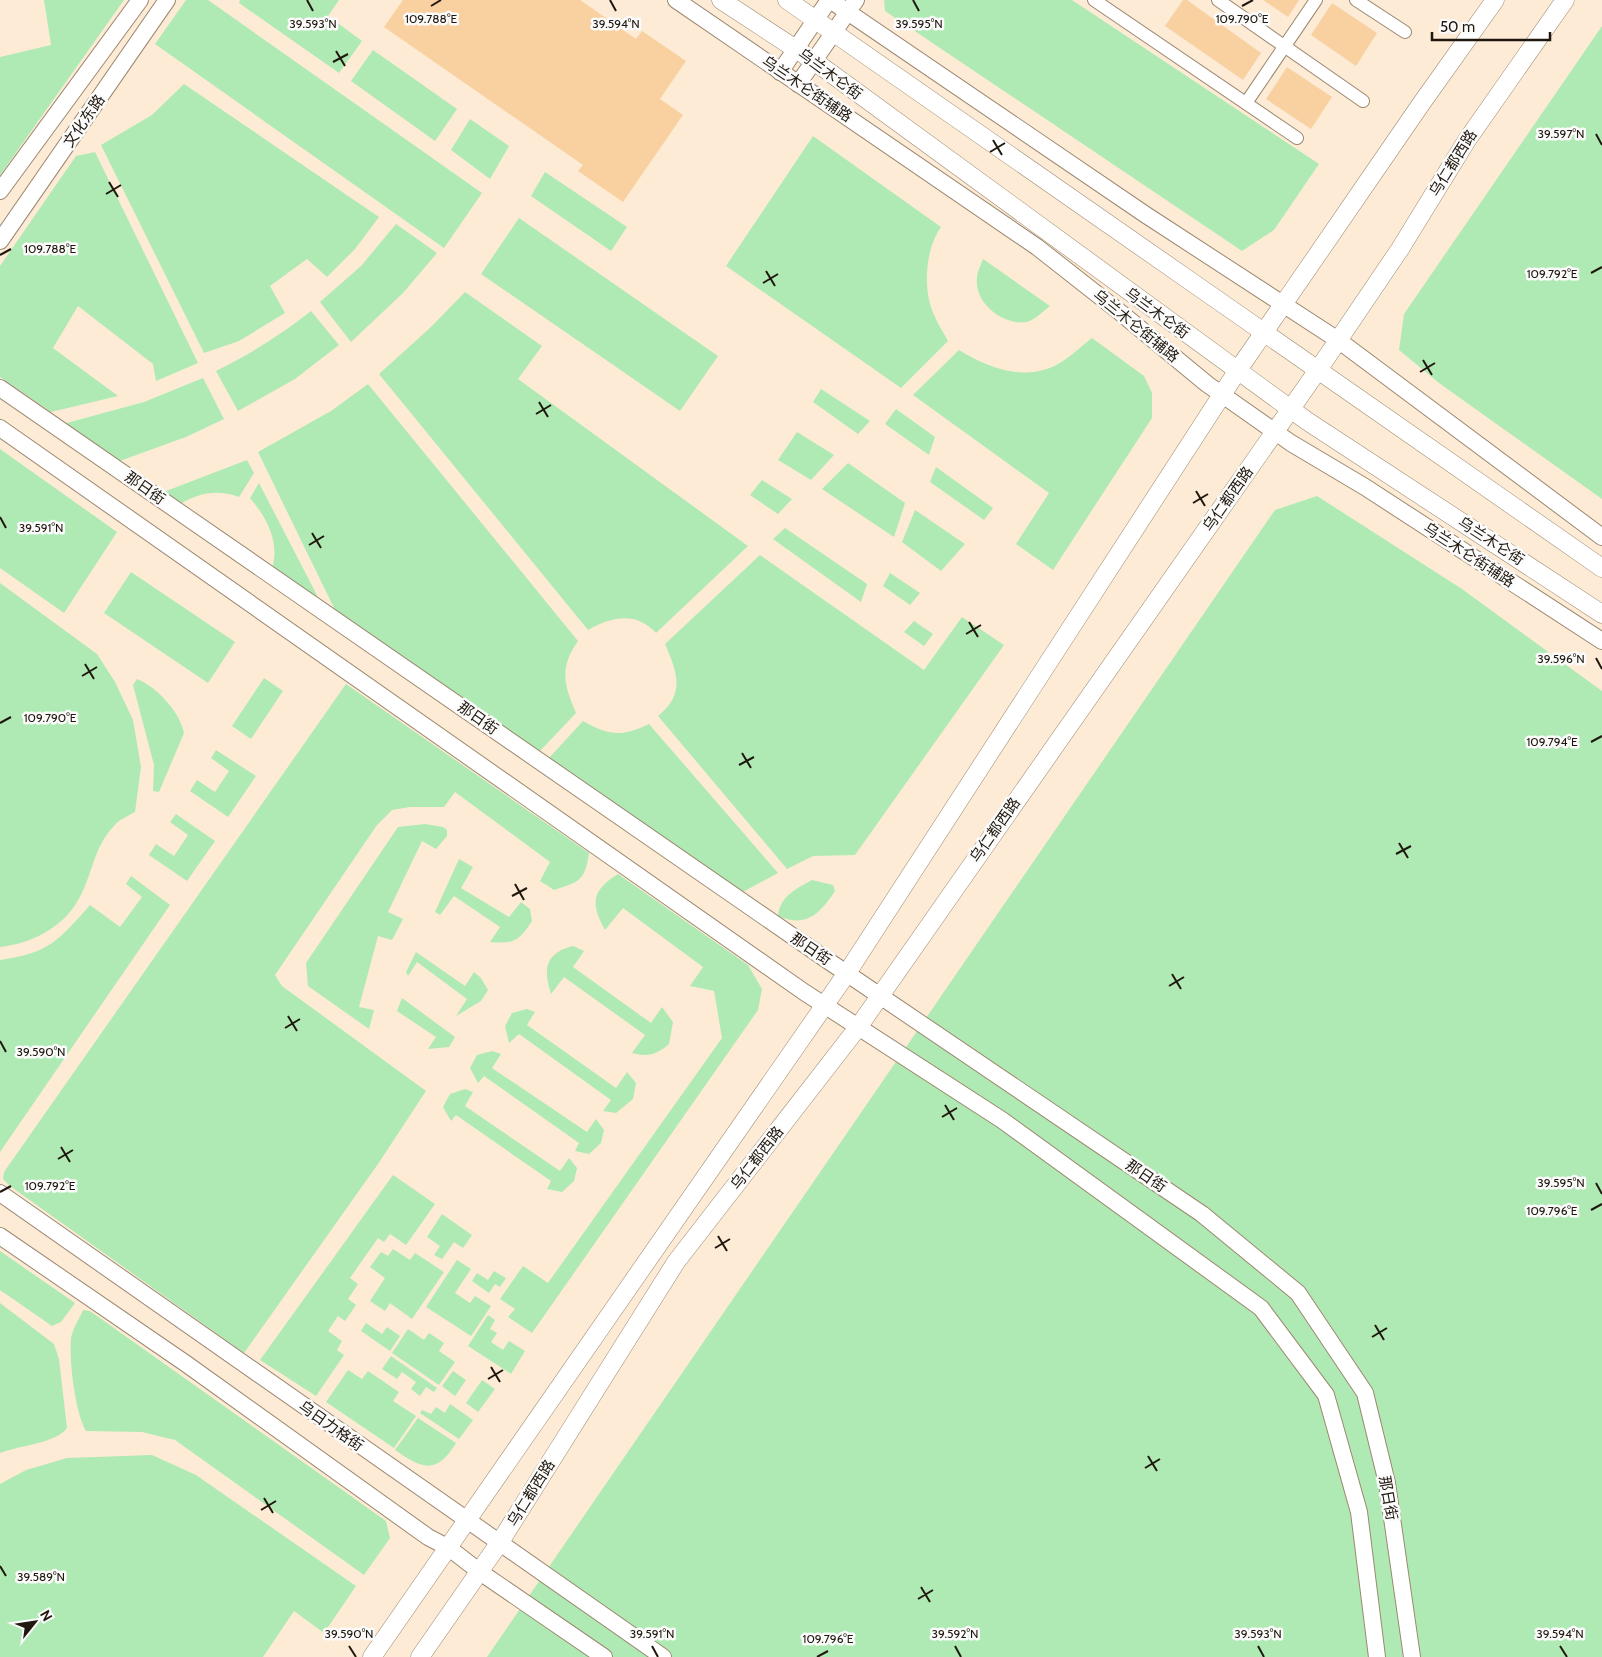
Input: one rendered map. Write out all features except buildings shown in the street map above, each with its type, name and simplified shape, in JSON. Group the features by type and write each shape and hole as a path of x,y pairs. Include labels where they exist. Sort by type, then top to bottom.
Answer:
{"main road":[{"name":"乌兰木仑街","path":"721,0 814,61 1290,409 1602,614"},
{"path":"787,0 1602,568"},
{"name":"乌仁都西路","path":"372,1657 847,973 1263,332 1495,0"},
{"name":"乌仁都西路","path":"420,1657 500,1542 676,1262 859,1026 1318,370 1400,249 1467,140 1565,0"}],"street":[{"name":"文化东路","path":"0,191 140,0"},
{"name":"文化东路","path":"0,241 167,0"},
{"name":"乌兰木仑街辅路","path":"676,0 1038,247 1222,395 1290,443 1365,487 1602,641"},
{"path":"780,72 830,0 852,6 1282,305 1338,340 1602,537"},
{"path":"1094,0 1297,138"},
{"path":"1218,0 1363,101"},
{"path":"1246,103 1316,0"},
{"path":"1356,0 1405,32"},
{"path":"798,84 852,6"},
{"name":"那日街","path":"0,388 847,973 1202,1214 1298,1293 1365,1393 1387,1483 1412,1657"},
{"name":"那日街","path":"0,428 796,987 1002,1120 1261,1308 1326,1395 1359,1512 1377,1657"},
{"name":"乌日力格街","path":"0,1193 663,1657"},
{"path":"0,1236 185,1363 428,1536 449,1548 480,1572 604,1657"}],"green space":[{"path":"44,0 124,0 0,175 0,57 51,45"},
{"path":"186,0 208,0 482,193 444,248 155,44"},
{"path":"240,0 339,0 328,16 362,41 339,73 239,3"},
{"path":"884,0 1072,0 1319,164 1274,230 1242,251 885,11"},
{"path":"1602,26 1602,499 1439,383 1399,350 1404,314"},
{"path":"373,50 457,109 435,141 351,81"},
{"path":"184,84 379,217 355,249 327,277 307,259 270,286 285,313 239,341 204,353 101,145 152,115"},
{"path":"470,119 509,146 490,179 451,150"},
{"path":"813,136 941,227 931,247 927,283 931,307 948,341 901,388 726,266"},
{"path":"95,152 198,363 156,381 153,364 78,306 53,348 118,396 51,412 0,377 0,266 76,156"},
{"path":"545,172 627,227 611,251 531,196"},
{"path":"519,218 718,356 680,411 481,274"},
{"path":"396,224 437,253 403,293 351,342 320,302 361,266"},
{"path":"983,259 1050,306 1027,322 1009,320 992,311 980,296 977,287 978,271"},
{"path":"465,292 542,346 518,379 748,546 656,633 640,621 623,618 614,619 588,630 379,374 431,327"},
{"path":"311,311 339,345 295,379 238,411 216,371 265,344"},
{"path":"1092,338 1144,376 1152,393 1152,418 1053,570 1016,544 1049,493 913,395 959,350 990,366 1012,372 1035,372 1053,367"},
{"path":"203,378 224,419 186,437 117,462 63,424 144,402"},
{"path":"368,384 578,641 568,660 565,677 576,713 539,752 336,612 258,452 331,411"},
{"path":"821,389 870,421 858,434 813,402"},
{"path":"896,409 935,437 929,455 885,424"},
{"path":"797,432 834,455 811,480 778,460"},
{"path":"0,449 117,532 64,613 0,568"},
{"path":"247,460 254,473 239,497 223,493 208,493 178,505 161,493"},
{"path":"848,463 905,503 894,537 822,489"},
{"path":"936,467 993,508 984,520 930,482"},
{"path":"762,480 792,499 778,514 750,495"},
{"path":"259,483 322,605 272,569 274,559 273,540 267,522 250,498"},
{"path":"1317,496 1462,589 1602,691 1602,1657 487,1657 1275,510"},
{"path":"915,510 965,544 941,571 902,542"},
{"path":"785,528 867,584 861,602 773,539"},
{"path":"760,555 924,670 962,617 1004,645 855,855 813,856 787,869 658,716 667,708 676,691 673,664 665,644"},
{"path":"131,572 235,642 208,683 104,613"},
{"path":"890,573 920,593 910,605 883,586"},
{"path":"0,583 97,654 115,682 133,720 141,767 135,812 123,818 106,835 82,893 70,912 53,927 33,939 0,947"},
{"path":"914,621 933,634 924,646 904,632"},
{"path":"264,678 283,691 251,739 232,726"},
{"path":"137,679 160,694 178,717 184,733 159,792 153,791 154,765 133,685"},
{"path":"346,684 589,853 583,875 575,882 554,890 540,881 550,862 455,792 444,807 410,807 392,810 377,825 275,975 282,986 426,1091 378,1164 244,1353 10,1186 3,1179 4,1172"},
{"path":"583,721 600,730 616,733 631,731 649,724 778,873 741,893 548,759"},
{"path":"216,750 256,776 228,817 190,791 197,780 215,792 229,771 211,758"},
{"path":"176,814 215,841 187,881 149,855 156,844 174,856 188,835 170,822"},
{"path":"425,824 443,827 447,830 447,836 436,849 422,841 388,912 403,919 392,940 378,936 359,1007 374,1010 369,1029 308,986 306,963 398,827"},
{"path":"459,859 473,867 461,888 509,917 521,902 530,909 532,921 515,940 510,942 490,942 500,927 454,896 440,915 435,912"},
{"path":"618,874 748,965 762,989 758,1010 532,1333 508,1317 515,1309 500,1299 523,1266 548,1283 722,1038 714,991 690,986 703,967 623,908 605,930 597,912 596,898 603,886"},
{"path":"131,876 170,905 0,1152 0,960 30,954 42,949 69,928 90,905 120,927 142,897 126,884"},
{"path":"812,880 833,885 835,891 824,906 811,917 804,919 788,919 778,916 779,909 785,898"},
{"path":"573,946 584,951 573,967 651,1023 662,1007 673,1022 669,1044 652,1054 632,1053 645,1035 564,977 551,994 547,977 548,963 557,953"},
{"path":"416,952 465,986 474,972 481,978 488,990 481,1001 456,1016 467,999 417,962 408,976 406,972"},
{"path":"402,998 455,1037 449,1047 428,1049 436,1037 397,1011"},
{"path":"527,1009 535,1012 527,1025 616,1088 627,1072 636,1083 633,1099 616,1113 603,1111 611,1100 519,1034 509,1043 505,1026 512,1013"},
{"path":"492,1051 501,1054 492,1068 587,1132 596,1119 604,1130 601,1143 589,1154 575,1151 579,1143 484,1076 478,1083 470,1068 477,1055"},
{"path":"465,1089 473,1092 465,1106 560,1171 569,1158 577,1168 574,1181 562,1192 547,1189 551,1181 456,1115 451,1121 443,1107 450,1094"},
{"path":"393,1175 435,1204 406,1245 390,1234 384,1242 378,1238 350,1278 358,1284 348,1299 356,1305 345,1321 338,1316 328,1331 342,1341 337,1350 344,1355 316,1396 260,1360"},
{"path":"442,1214 472,1235 463,1248 454,1242 442,1259 434,1255 440,1246 427,1237"},
{"path":"393,1249 410,1260 415,1253 444,1272 412,1319 390,1303 385,1311 370,1301 385,1278 370,1267 381,1252 388,1256"},
{"path":"0,1251 75,1303 61,1322 52,1326 0,1290"},
{"path":"457,1260 471,1269 455,1293 470,1303 475,1296 491,1306 471,1336 426,1307"},
{"path":"494,1271 506,1278 500,1287 495,1284 489,1293 472,1281 477,1273 488,1280"},
{"path":"0,1303 54,1344 59,1359 67,1428 62,1433 46,1441 0,1453"},
{"path":"83,1310 90,1311 386,1521 390,1538 364,1575 175,1440 142,1432 86,1431 76,1399 71,1348 73,1331"},
{"path":"488,1315 495,1320 490,1329 497,1333 491,1342 503,1350 509,1341 525,1351 511,1374 468,1346"},
{"path":"366,1323 382,1334 387,1327 400,1336 390,1351 361,1331"},
{"path":"408,1329 424,1340 429,1333 444,1343 439,1351 455,1362 439,1385 392,1353"},
{"path":"391,1356 437,1388 434,1392 426,1387 420,1396 411,1389 416,1382 402,1372 397,1379 382,1369"},
{"path":"348,1370 362,1379 368,1371 399,1392 393,1401 416,1416 394,1448 326,1402"},
{"path":"453,1371 466,1380 455,1396 442,1386"},
{"path":"482,1380 495,1389 478,1412 466,1403"},
{"path":"450,1404 473,1420 459,1439 420,1413 422,1410 431,1414 436,1407 445,1413"},
{"path":"418,1418 456,1443 442,1460 435,1464 421,1465 395,1450"},
{"path":"152,1455 196,1475 356,1586 324,1633 294,1611 263,1657 0,1657 0,1484 26,1470 67,1458"}]}
